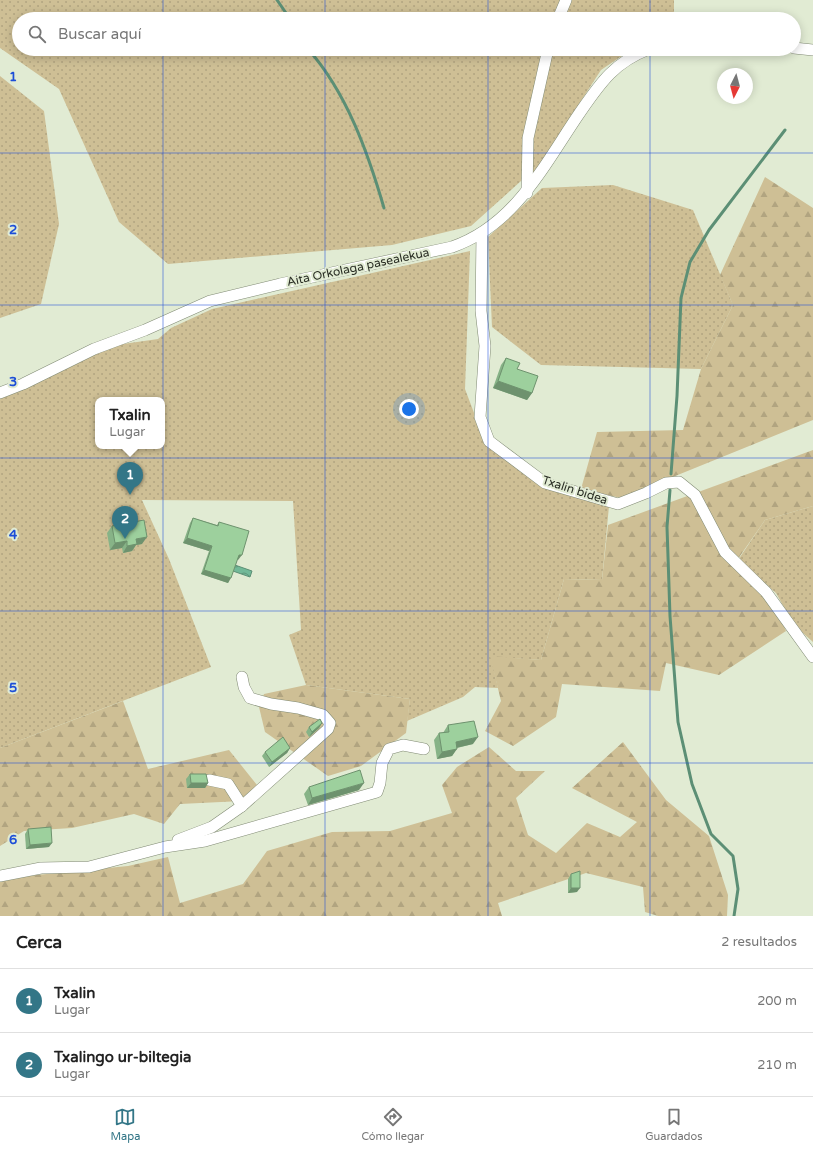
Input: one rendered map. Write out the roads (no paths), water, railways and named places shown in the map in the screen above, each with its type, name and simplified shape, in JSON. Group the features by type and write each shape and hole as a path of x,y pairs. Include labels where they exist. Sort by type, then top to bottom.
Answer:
{"street":[{"path":"561,12 566,0"},
{"path":"801,49 813,50"},
{"path":"526,193 528,138 546,56"},
{"name":"Aita Orkolaga pasealekua","path":"0,393 23,384 94,349 145,330 210,301 280,284 452,247 468,242 482,234 508,212 526,193 602,80 627,59 634,56"},
{"name":"Txalin bidea","path":"482,234 481,311 485,346 480,417 488,441 545,483 618,504 666,483 679,482 696,495 725,552 766,592 813,656"},
{"path":"165,847 212,827 242,806 328,729 330,723 323,715 250,698 244,687 242,677"},
{"path":"0,876 41,868 89,867 165,847 205,841 377,792 380,783 382,763 389,749 403,744 424,749"},
{"path":"209,780 228,784 242,806"}],"water":[{"path":"232,564 252,571 250,577 230,570"}],"waterway":[{"path":"277,0 285,12"},
{"path":"314,56 334,85 355,124 371,166 384,208"},
{"path":"671,474 677,396 681,298 690,262 709,230 785,130"},
{"path":"670,490 667,527 670,616 678,722 692,784 711,834 733,856 738,889 734,916"}],"place":[{"name":"Txalin","path":"130,495"},
{"name":"Txalingo ur-biltegia","path":"125,539"}]}
